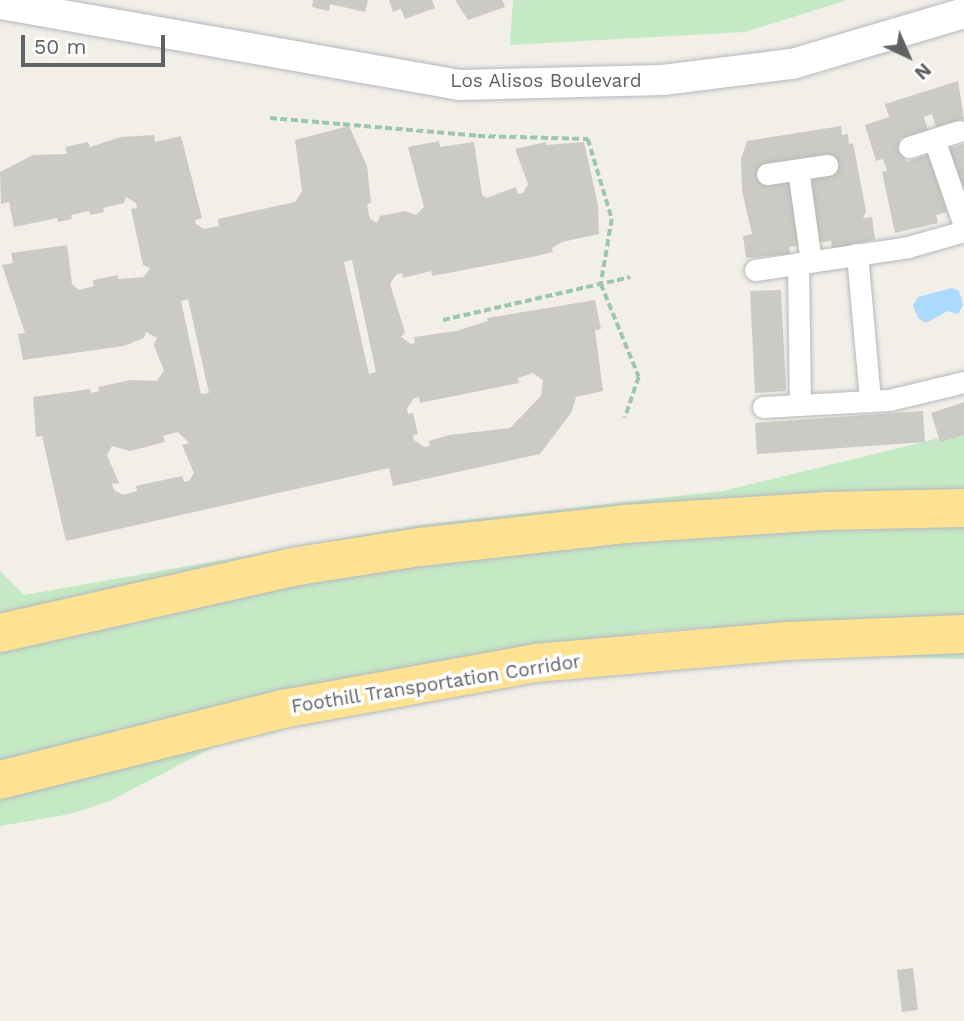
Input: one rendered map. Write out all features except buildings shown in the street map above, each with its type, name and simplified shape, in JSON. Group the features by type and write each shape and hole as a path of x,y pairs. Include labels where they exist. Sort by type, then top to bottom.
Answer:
{"highway":[{"path":"0,634 298,566 420,547 625,524 825,511 964,508"},
{"name":"Foothill Transportation Corridor","path":"0,780 270,712 536,663 787,641 964,634"}],"main road":[{"name":"Los Alisos Boulevard","path":"0,4 459,85 663,80 792,64 964,13"}],"street":[{"path":"909,147 959,131"},
{"path":"934,139 964,225"},
{"path":"767,174 827,165"},
{"path":"798,170 804,262 800,405"},
{"path":"755,270 908,247 964,231"},
{"path":"857,254 870,401"},
{"path":"763,407 919,397 964,382"}],"path":[{"path":"270,118 478,136 588,139 612,219 601,284 639,377 625,418"},
{"path":"443,320 631,277"}],"green space":[{"path":"513,0 847,0 745,32 510,45"},
{"path":"964,432 964,659 779,654 704,628 643,632 445,695 225,741 110,801 70,814 0,826 0,571 24,595 420,525 723,491"}],"water":[{"path":"952,288 959,291 963,305 958,314 948,311 926,323 918,318 913,305 918,297"}]}
